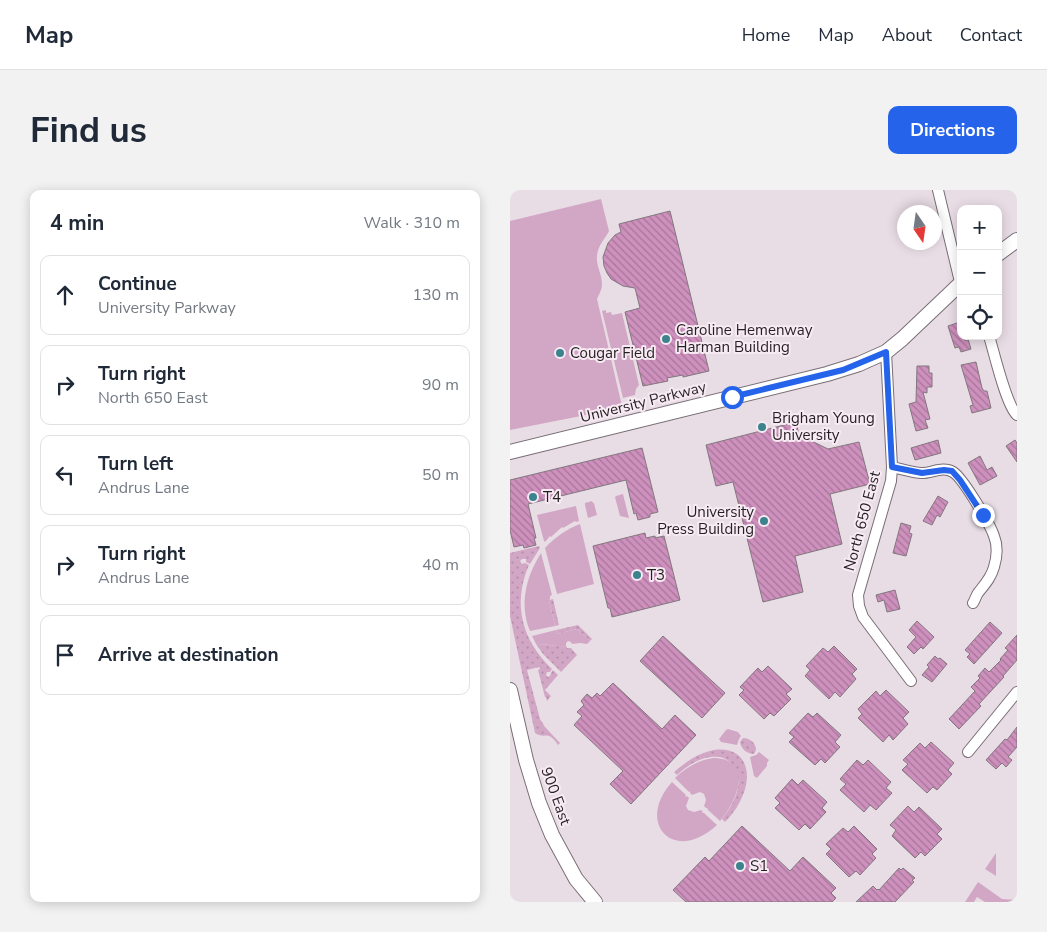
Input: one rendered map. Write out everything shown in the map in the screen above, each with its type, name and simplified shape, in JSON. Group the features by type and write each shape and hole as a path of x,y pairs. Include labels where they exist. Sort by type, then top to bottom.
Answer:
{"main road":[{"path":"1002,251 1017,240"},
{"name":"University Parkway","path":"510,452 826,374 859,364 886,352 957,287"},
{"name":"900 East","path":"510,690 526,760 539,803 562,854 591,901"}],"street":[{"path":"938,190 957,271"},
{"path":"990,340 1008,399 1017,415"},
{"name":"North 650 East","path":"886,352 892,467 891,481 858,595 863,617 911,681"},
{"path":"892,467 922,473 944,470 952,471 983,515 994,536 997,553 992,575 978,593 974,603"},
{"path":"968,752 1017,692"}],"shaded area":[{"name":"Cougar Field","path":"601,199 609,231 600,245 597,256 602,284 597,299 622,406 510,430 510,221"},
{"path":"606,310 606,313 611,312 612,315 622,313 639,385 635,395 623,398 602,311"},
{"path":"623,494 629,518 620,516 615,497"},
{"path":"592,501 597,515 588,518 585,503"},
{"path":"576,506 579,521 562,527 545,542 537,515"},
{"path":"580,524 594,584 557,594 545,548 561,534"},
{"path":"539,546 540,548 530,564 526,562 526,559 520,561 522,564 529,565 521,594 521,607 527,634 533,646 552,669 546,675 550,676 553,670 558,675 545,690 551,696 547,701 538,670 540,669 539,667 527,670 540,719 560,743 558,745 551,737 535,733 510,616 510,553"},
{"path":"541,553 552,595 549,600 555,626 530,631 525,611 526,591 531,572"},
{"path":"553,599 559,625 555,626 549,600"},
{"path":"578,625 592,639 590,641 577,629 557,634 556,630"},
{"path":"577,629 590,641 587,644 572,644 568,641 566,646 536,644 532,636 556,630 557,634"},
{"path":"536,644 566,646 571,648 577,655 561,672"},
{"path":"728,729 738,732 741,736 737,745 721,742 719,739"},
{"path":"743,738 754,743 756,750 754,754 743,749 740,742"},
{"path":"714,750 733,752 744,762 746,769 746,786 743,795 731,816 725,822 722,819 733,801 738,786 737,772 731,763 722,758 709,757 693,763 677,775 674,772 692,758"},
{"path":"759,752 769,760 767,766 757,778 754,776 750,757"},
{"path":"713,758 726,760 734,765 738,773 739,782 732,803 720,821 704,806 706,800 704,794 700,792 692,795 675,778 692,765"},
{"path":"672,782 686,795 685,797 689,798 686,806 688,810 694,812 701,810 702,813 717,825 701,836 687,841 674,840 664,834 659,824 657,812 662,797"},
{"path":"996,853 996,876 985,869"},
{"path":"978,882 1002,899 1017,900 1017,902 985,902 977,897 974,902 965,902"}],"building":[{"path":"670,211 709,371 683,377 683,375 667,378 668,381 643,386 625,312 640,308 635,288 623,286 611,279 604,266 603,257 608,243 615,235 621,232 619,224"},
{"path":"957,323 957,340 968,340 971,349 961,352 959,347 955,348 948,326"},
{"path":"976,362 982,388 984,391 987,391 991,408 972,413 970,406 973,405 961,365"},
{"path":"917,366 929,366 929,373 932,373 932,387 927,387 927,393 923,392 930,419 925,420 928,428 916,431 909,404 916,402"},
{"path":"796,422 799,435 828,449 859,442 870,484 830,494 842,544 795,556 803,592 763,602 733,482 716,486 706,445"},
{"path":"938,440 941,453 915,460 911,448"},
{"path":"1015,440 1017,443 1017,462 1006,446"},
{"name":"T4","path":"642,448 658,512 650,514 650,517 638,520 636,513 634,514 626,480 528,504 536,545 524,548 523,545 514,547 510,530 510,480"},
{"path":"980,456 987,470 992,467 997,476 980,485 968,463"},
{"path":"938,496 948,502 940,517 937,515 932,525 923,521"},
{"path":"901,523 911,526 909,533 912,534 906,556 893,553"},
{"name":"T3","path":"645,533 646,538 664,536 680,600 612,617 610,608 608,608 593,546"},
{"path":"895,590 900,609 887,612 884,600 878,602 876,595"},
{"path":"917,621 934,637 923,649 921,647 914,654 907,647 916,637 909,630"},
{"path":"990,622 1002,633 974,664 967,657 970,654 965,650"},
{"path":"1017,635 1017,660 979,704 981,706 959,729 949,719 975,691 971,687 980,678 978,676 985,668 989,672 1001,660 1008,650 1005,648"},
{"path":"663,636 725,693 702,718 640,661"},
{"path":"834,646 857,669 852,674 856,679 840,697 835,692 829,699 805,676 810,670 806,666 823,648 828,652"},
{"path":"935,656 947,664 932,682 922,675 929,667 927,665"},
{"path":"768,666 792,689 786,694 791,699 774,716 770,713 764,719 739,695 744,690 740,687 758,668 762,672"},
{"path":"613,683 662,729 675,715 696,735 631,804 610,784 623,771 574,725 582,716 577,712 584,705 581,701 587,694 592,698 597,693 600,696"},
{"path":"886,690 909,712 903,718 908,724 893,740 889,735 883,742 858,718 862,714 858,709 876,691 880,696"},
{"path":"808,713 813,717 817,713 841,735 835,742 840,747 825,763 821,759 815,765 789,742 794,737 789,733"},
{"path":"1017,727 1017,747 1008,757 1012,760 1006,767 1002,763 996,769 986,760 1005,739 1007,740"},
{"path":"931,742 954,763 948,770 952,774 937,790 933,787 927,793 902,770 908,764 903,760 920,743 925,748"},
{"path":"857,760 863,765 868,760 891,782 886,788 892,793 876,810 870,805 864,812 840,790 846,784 840,779"},
{"path":"792,779 798,785 803,780 827,802 822,808 826,812 810,829 805,824 799,830 775,808 780,803 775,798"},
{"path":"908,806 914,812 919,807 942,829 937,834 942,839 925,856 921,852 915,858 892,836 896,830 890,825"},
{"name":"S1","path":"742,826 790,871 803,857 836,888 831,893 836,898 832,902 686,902 673,890 705,857 709,861"},
{"path":"854,826 877,849 872,854 876,858 860,875 856,871 849,877 826,854 831,849 826,844 843,828 848,832"},
{"path":"899,868 901,870 903,868 915,878 912,880 914,882 895,902 856,902 873,886 879,890"}],"place":[{"name":"Caroline Hemenway Harman Building","path":"666,339"},
{"name":"Cougar Field","path":"560,353"},
{"name":"Brigham Young University","path":"762,427"},
{"name":"T4","path":"533,497"},
{"name":"University Press Building","path":"764,521"},
{"name":"T3","path":"637,575"},
{"name":"S1","path":"740,866"}],"route":[{"path":"732,397 843,370 886,352 892,467 922,473 944,470 952,471 983,515"}]}
